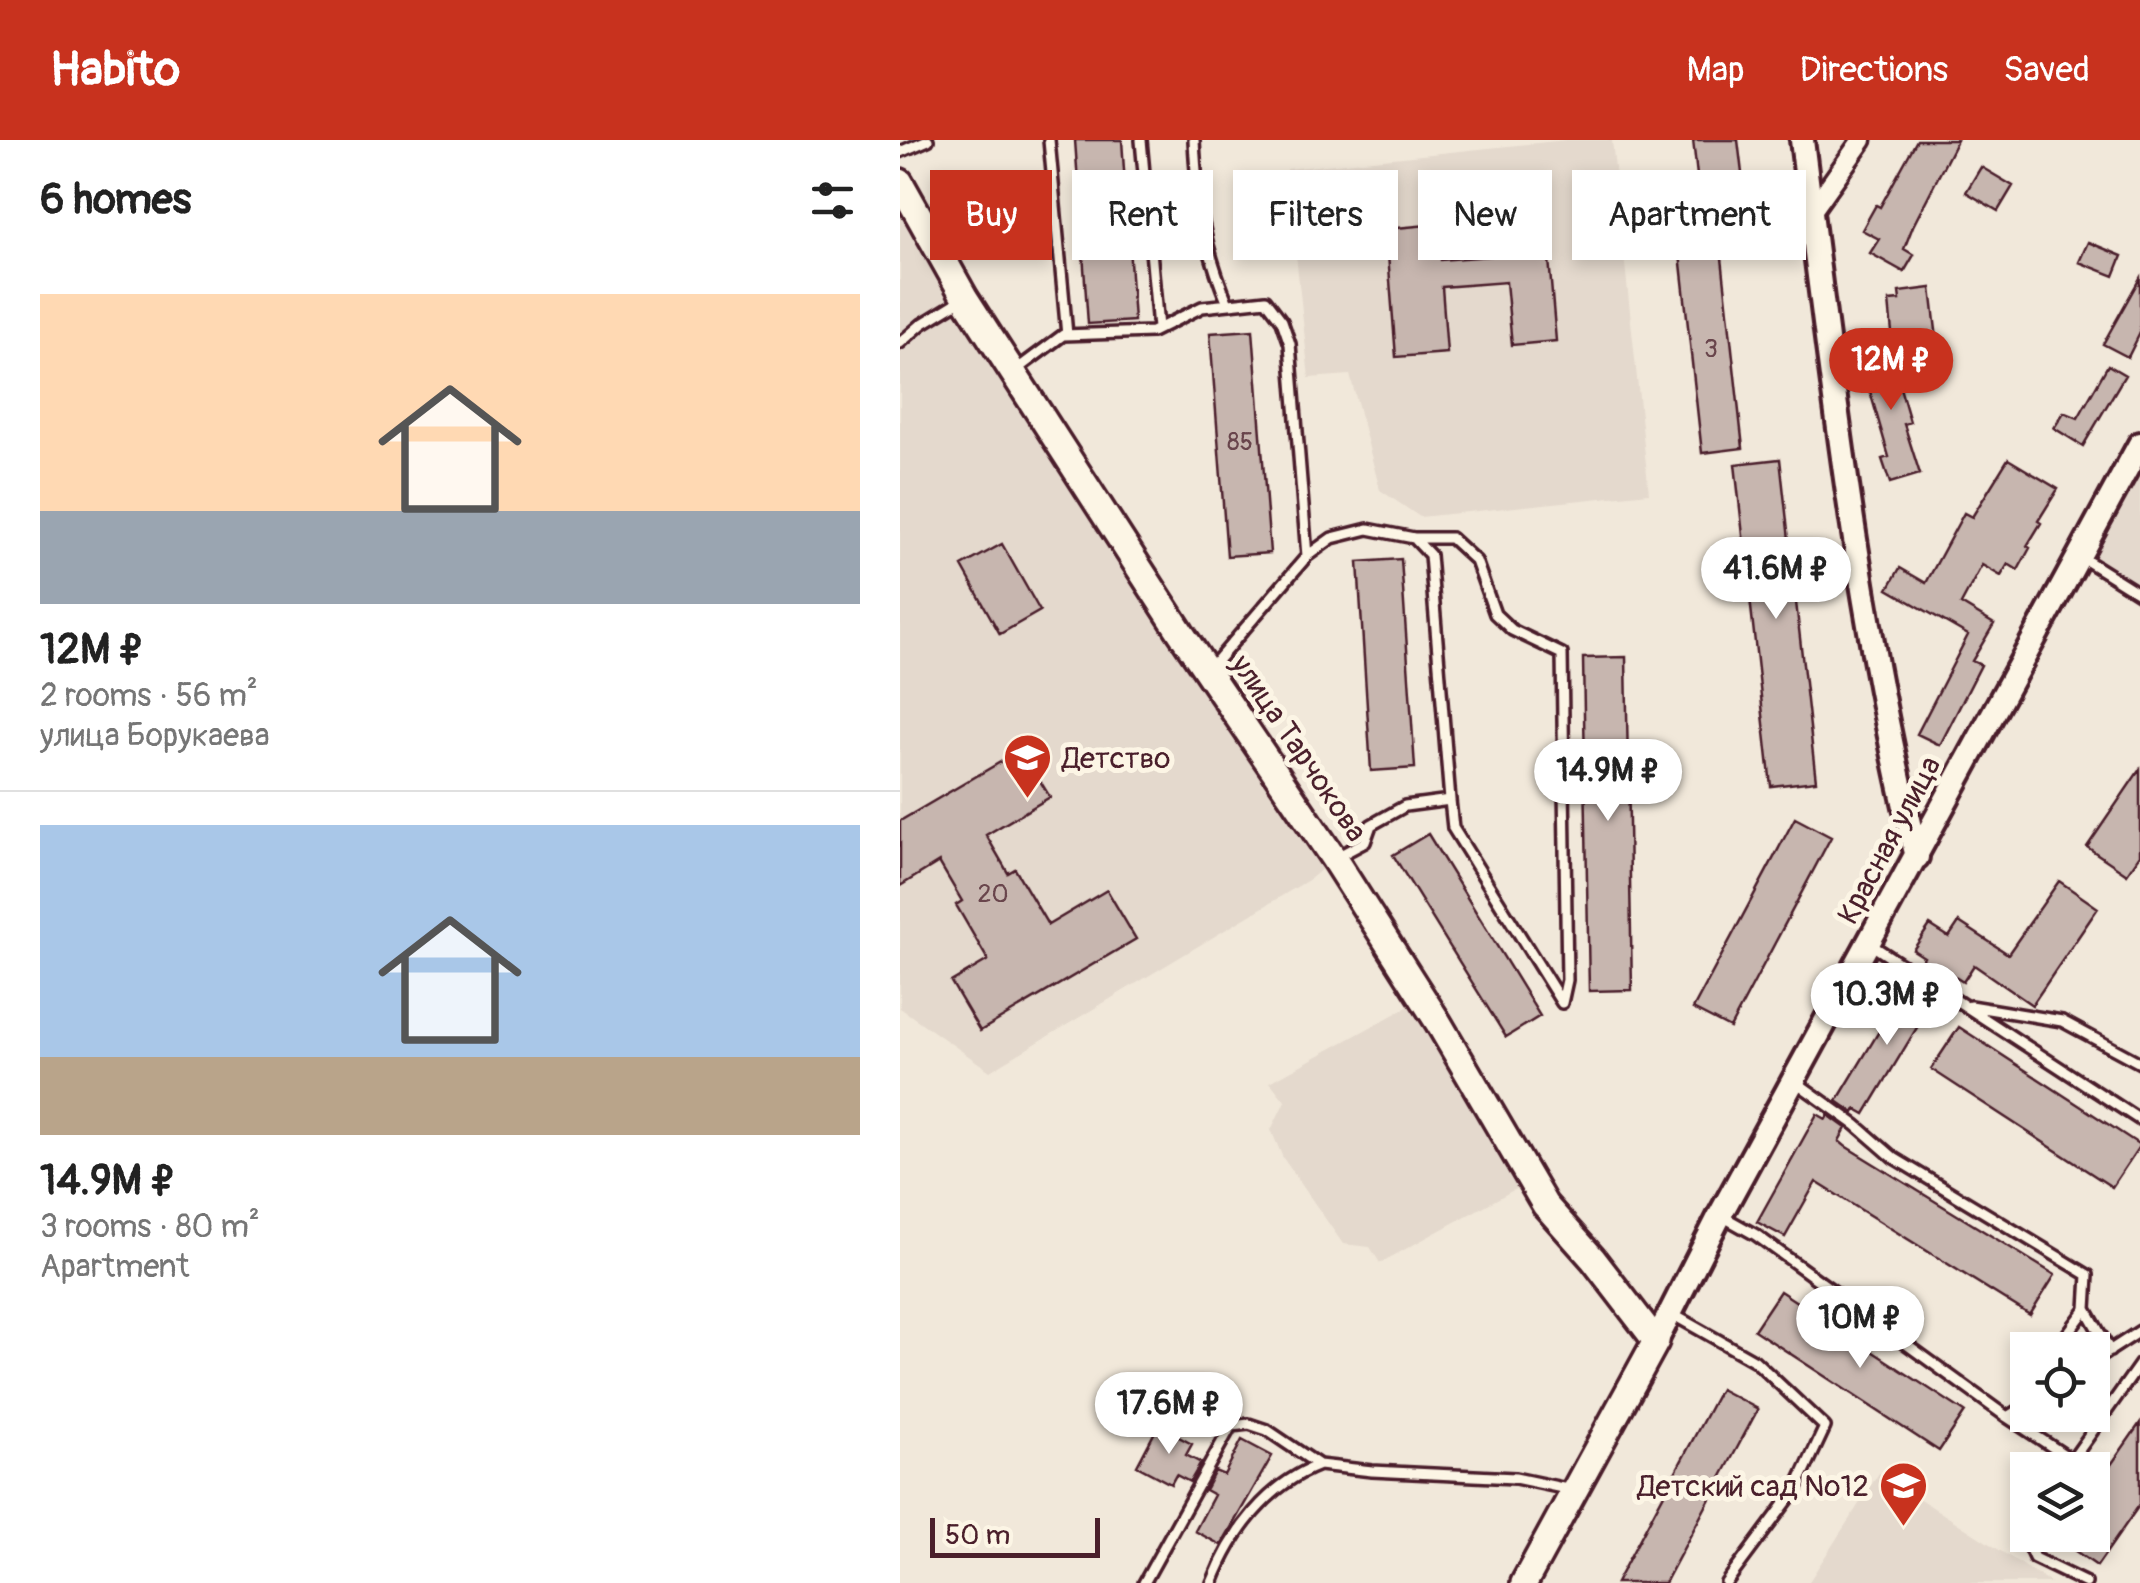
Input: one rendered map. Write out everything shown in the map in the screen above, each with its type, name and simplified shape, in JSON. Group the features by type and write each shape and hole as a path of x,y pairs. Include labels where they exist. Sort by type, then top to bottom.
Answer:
{"main road":[{"name":"улица Тарчокова","path":"900,182 965,298 1334,858 1438,1022 1545,1204 1656,1342"},
{"name":"Красная улица","path":"1524,1583 1656,1342"}],"street":[{"path":"1802,140 1846,476 1885,712 1917,857"},
{"path":"1811,212 1862,140"},
{"name":"Красная улица","path":"1656,1342 1720,1215 2140,444"}],"lane":[{"path":"900,152 928,140"},
{"path":"1049,140 1067,335"},
{"path":"1141,140 1158,328"},
{"path":"1194,140 1196,193 1208,257 1228,304"},
{"path":"900,343 922,324 965,298"},
{"path":"1014,372 1067,335 1152,332 1202,307 1266,300 1282,321 1290,344 1307,556"},
{"path":"1208,672 1307,556 1332,538 1368,529 1414,538 1451,538 1476,561 1495,614 1512,630 1562,654 1567,980 1562,1003 1453,828 1430,555 1414,538"},
{"path":"2078,556 2140,594"},
{"path":"1334,858 1366,842 1371,824 1406,806 1450,800"},
{"path":"1870,944 2140,1120"},
{"path":"1964,1005 2062,1021 2140,1064"},
{"path":"1794,1081 1894,1158 2088,1275 2086,1309 2099,1332"},
{"path":"1720,1215 1756,1235 2060,1452"},
{"path":"2069,1332 2086,1309"},
{"path":"1670,1312 1755,1361 1825,1427 1796,1488 1726,1583"},
{"path":"2110,1351 2140,1331"},
{"path":"2078,1452 2140,1364"},
{"path":"2006,1417 2010,1415"},
{"path":"1144,1583 1231,1426 1249,1424 1267,1430 1319,1465"},
{"path":"1212,1583 1266,1496 1295,1474 1319,1465 1515,1478 1574,1491"},
{"path":"2031,1552 2034,1558 2086,1583"}],"shaded area":[{"path":"1566,140 1612,140 1615,170 1572,170 1572,260 1625,260 1649,493 1420,517 1380,490 1350,375 1309,378 1297,260 1398,260 1398,170 1287,169"},
{"path":"900,182 930,229 930,260 950,260 1334,859 1310,879 990,1071 900,1008"},
{"path":"2140,444 2140,594 2078,556"},
{"path":"1422,999 1530,1181 1380,1263 1370,1247 1343,1244 1283,1158 1271,1130 1285,1101 1270,1082"},
{"name":"Детский сад №12","path":"1879,1473 2051,1583 1808,1583"}],"building":[{"path":"1075,140 1122,140 1124,170 1077,170"},
{"path":"1693,140 1738,140 1742,170 1696,170"},
{"path":"1917,140 1957,140 1913,226 1904,249 1914,255 1904,272 1870,253 1879,239 1862,230 1876,205 1880,207"},
{"path":"1981,167 2013,186 1998,211 1966,192"},
{"path":"1418,226 1418,260 1549,260 1556,341 1512,345 1506,282 1442,287 1447,353 1396,357 1388,260 1398,260 1398,228"},
{"path":"2088,242 2122,256 2114,276 2079,262"},
{"path":"1083,260 1130,260 1134,321 1088,324"},
{"path":"1681,260 1722,260 1743,448 1702,453"},
{"path":"2140,278 2140,333 2128,357 2103,344"},
{"path":"1931,288 1937,339 1893,343 1889,301 1900,300 1899,292"},
{"path":"1253,330 1270,553 1227,556 1210,333"},
{"path":"1899,351 1903,384 1899,384 1910,422 1904,424 1920,474 1890,483 1882,459 1889,457 1867,381 1864,355"},
{"path":"2108,365 2125,375 2083,446 2054,428 2064,412 2078,418"},
{"path":"1780,459 1816,781 1771,786 1735,464"},
{"path":"2008,459 2058,489 2038,521 2041,523 2018,570 2008,564 2001,576 1982,565 1961,604 1994,624 1972,661 1981,665 1940,745 1917,734 1968,635 1888,589 1900,568 1926,583 1964,513 1972,517"},
{"path":"1002,544 1040,611 1000,634 962,566"},
{"path":"1401,559 1415,768 1371,771 1358,562"},
{"path":"1626,657 1632,990 1589,991 1583,658"},
{"path":"1021,750 1050,797 986,835 1008,873 1015,869 1048,925 1107,890 1136,939 980,1031 951,982 988,960 956,905 962,901 939,862 900,886 900,821"},
{"path":"2140,769 2140,855 2127,874 2087,847"},
{"path":"1795,818 1831,837 1730,1028 1693,1009"},
{"path":"1428,834 1540,1016 1506,1037 1393,855"},
{"path":"2059,881 2098,908 2032,1005 1974,965 1963,982 1949,973 1944,982 1918,966 1924,957 1913,950 1930,925 1949,937 1959,922 2008,954"},
{"path":"1910,980 1936,996 1865,1114 1856,1109 1854,1113 1837,1101"},
{"path":"1959,1027 2140,1145 2112,1187 1931,1069"},
{"path":"1817,1114 1826,1119 1828,1115 1846,1128 1839,1141 1845,1146 2055,1275 2030,1315 1816,1182 1785,1237 1757,1222"},
{"path":"1780,1291 1965,1412 1939,1451 1754,1330"},
{"path":"1720,1389 1758,1409 1665,1583 1616,1583"},
{"path":"2140,1423 2140,1504 2110,1547 2110,1466"},
{"path":"1158,1426 1192,1444 1186,1455 1201,1463 1190,1482 1176,1475 1171,1484 1137,1466"},
{"path":"1242,1440 1272,1456 1221,1545 1195,1531 1214,1495 1205,1490 1215,1471 1224,1475"},
{"path":"2077,1552 2107,1552 2097,1566"}],"place":[{"name":"Детство","path":"1027,800"},
{"name":"Детский сад №12","path":"1904,1528"}]}
